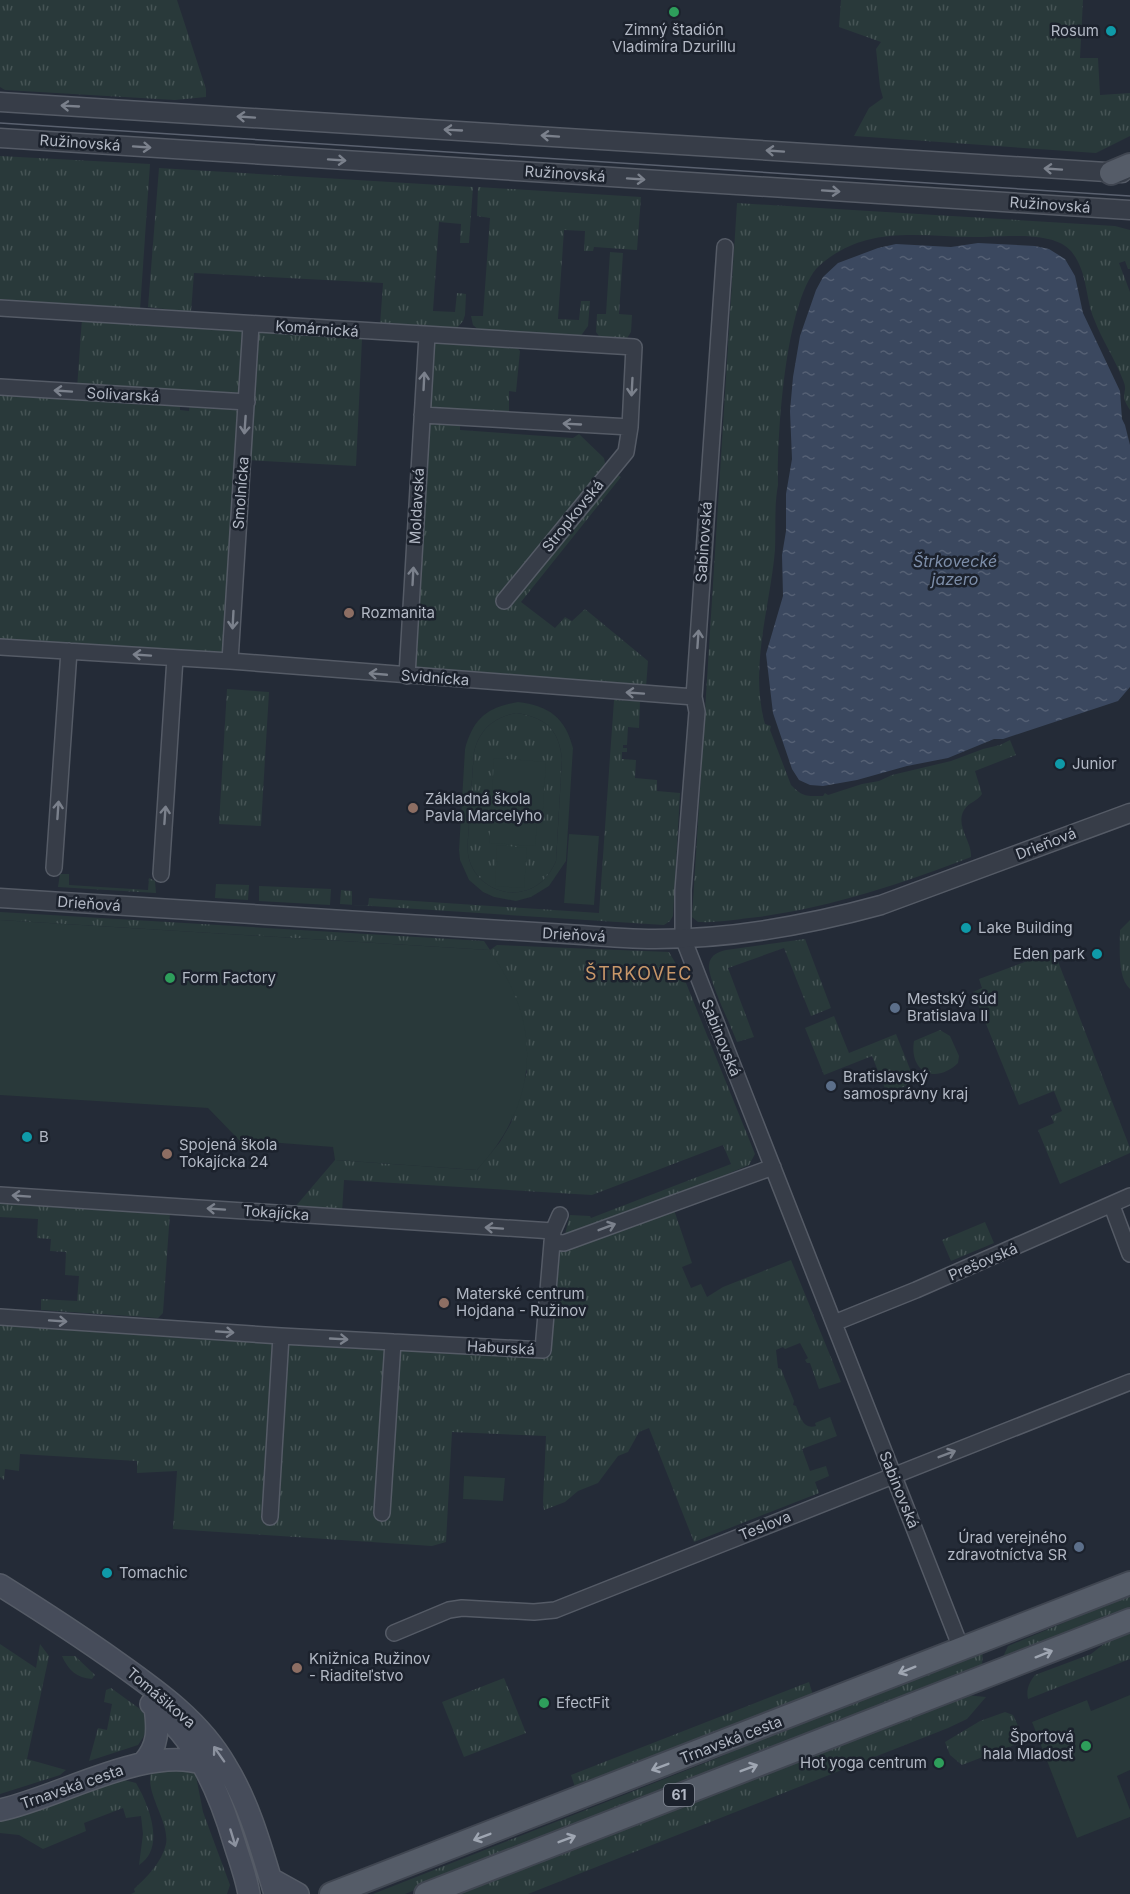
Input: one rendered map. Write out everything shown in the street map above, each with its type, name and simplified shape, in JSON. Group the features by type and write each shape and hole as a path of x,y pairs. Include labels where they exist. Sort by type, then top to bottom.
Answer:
{"main road":[{"name":"Trnavská cesta","path":"332,1894 1130,1583"},
{"name":"Tomášikova","path":"0,1585 80,1636 151,1686 189,1718 225,1764 241,1793 273,1887"},
{"name":"Tomášikova","path":"0,1599 155,1707 180,1732 204,1764 227,1818 248,1892"},
{"name":"61","path":"426,1894 1130,1620"},
{"name":"Trnavská cesta","path":"143,1763 154,1750 158,1732 155,1707"},
{"name":"Trnavská cesta","path":"0,1810 143,1763 189,1759 204,1764"},
{"path":"273,1887 298,1894"}],"street":[{"path":"0,102 1124,170"},
{"name":"Ružinovská","path":"0,138 1130,210"},
{"name":"Sabinovská","path":"725,247 715,420 710,444 694,697 697,712 683,890 682,938 961,1648"},
{"name":"Komárnická","path":"0,309 634,347"},
{"name":"Smolnícka","path":"230,661 251,325"},
{"name":"Moldavská","path":"407,676 427,335"},
{"name":"Stropkovská","path":"504,601 626,452 630,427 634,347"},
{"name":"Solivarská","path":"0,387 247,402"},
{"path":"422,416 630,427"},
{"name":"Svidnícka","path":"0,647 230,661 694,697"},
{"path":"54,868 69,651"},
{"path":"161,874 175,658"},
{"name":"Drieňová","path":"0,898 571,935 682,938 776,929 882,905 1130,813"},
{"name":"Tokajícka","path":"0,1195 552,1237 564,1243 773,1167"},
{"name":"Prešovská","path":"834,1323 925,1287 1112,1206 1130,1196"},
{"path":"1112,1206 1130,1254"},
{"name":"Haburská","path":"0,1317 280,1336 543,1350 552,1237 560,1215"},
{"path":"270,1517 280,1336"},
{"path":"382,1513 393,1342"},
{"name":"Teslova","path":"394,1633 449,1610 462,1608 534,1612 555,1610 1130,1382"}],"green space":[{"path":"0,0 177,0 206,89 206,97 175,100 5,90 0,87"},
{"path":"841,0 1083,0 1080,58 1098,58 1100,95 1130,93 1130,136 1096,153 854,136 869,108 883,98 876,49 881,42 839,27"},
{"path":"0,156 150,164 140,310 0,299"},
{"path":"159,168 473,187 469,243 460,243 461,224 439,222 433,311 455,312 457,293 466,294 463,321 456,329 380,326 383,283 194,273 191,312 148,307"},
{"path":"478,187 641,197 637,250 594,247 593,251 584,251 585,231 564,230 558,319 579,320 581,301 590,301 588,326 580,337 481,332 473,325 471,316 483,316 490,218 477,216"},
{"path":"737,203 1115,226 1130,230 1130,269 1125,261 1119,263 1130,292 1130,410 1124,398 1123,380 1091,311 1080,267 1071,251 1063,244 1040,237 1026,236 880,237 854,244 840,251 816,269 805,287 797,312 790,341 781,405 775,550 760,659 759,681 765,724 771,726 770,730 791,785 808,796 823,796 825,793 828,795 879,781 892,775 951,761 1010,740 1016,755 975,771 982,794 964,810 961,822 971,857 839,901 786,913 698,922 692,917"},
{"path":"610,252 623,253 619,314 632,315 631,332 625,341 602,340 596,332 597,314 606,314"},
{"path":"82,318 248,329 244,400 77,389"},
{"path":"256,332 362,339 356,466 246,460"},
{"path":"430,338 514,344 520,351 516,392 509,391 509,418 426,413"},
{"path":"0,390 8,390 8,396 39,398 40,392 116,397 116,403 147,405 147,399 180,401 180,410 189,411 190,402 234,405 240,410 233,491 226,648 218,655 0,641"},
{"path":"424,419 460,421 460,430 573,438 579,434 604,458 606,468 621,477 521,602 555,628 565,617 572,621 585,609 648,661 646,687 410,669"},
{"path":"227,689 269,692 261,826 219,824"},
{"path":"614,700 640,701 639,728 628,727 627,745 623,745 623,748 627,748 627,752 622,752 622,759 636,760 635,778 657,780 657,791 680,793 673,916 670,921 664,925 368,906 369,898 599,913"},
{"path":"518,702 547,710 565,728 573,748 566,861 549,886 531,897 516,901 494,897 483,892 469,880 460,860 459,850 465,749 468,739 483,716 507,704","holes":["516,713 543,721 549,726 558,740 560,749 562,759 556,861 550,872 537,885 519,892 511,892 488,885 476,874 469,859 468,840 474,752 480,737 494,721"]},
{"path":"516,713 543,721 549,726 558,740 562,759 556,861 550,872 537,885 519,892 511,892 495,889 476,874 469,859 468,845 474,752 480,737 494,721"},
{"path":"494,758 546,762 542,824 491,820"},
{"path":"491,821 537,825 535,846 489,843"},
{"path":"569,834 599,836 594,905 564,903"},
{"path":"497,845 527,848 524,888 495,886"},
{"path":"60,874 69,874 69,885 148,890 149,878 155,881 156,893 58,887"},
{"path":"216,884 249,885 248,900 215,898"},
{"path":"259,886 331,889 330,905 259,901"},
{"path":"341,890 352,891 352,905 340,904"},
{"path":"0,912 484,941 490,950 497,945 669,952 684,978 755,1154 749,1165 670,1198 692,1263 682,1267 691,1288 701,1284 707,1297 723,1287 791,1260 841,1382 819,1389 810,1363 805,1360 808,1358 800,1343 776,1350 778,1368 781,1369 794,1401 793,1405 796,1406 805,1424 816,1426 815,1423 830,1417 837,1436 802,1449 810,1471 826,1466 829,1476 815,1482 819,1493 694,1542 649,1428 639,1432 628,1452 618,1456 598,1483 578,1491 565,1502 544,1510 546,1436 452,1432 446,1542 432,1546 173,1529 177,1471 137,1473 137,1461 20,1454 19,1471 5,1469 4,1480 0,1477 0,1322 551,1355 560,1253 570,1215 590,1216 591,1218 731,1164 723,1145 592,1195 344,1180 342,1212 295,1207 335,1160 477,1170 500,1142 511,1123 527,1072 489,950 0,920"},
{"path":"0,920 489,950 507,978 519,1006 526,1035 527,1063 523,1090 513,1117 498,1144 477,1170 335,1160 333,1147 239,1140 208,1108 0,1095"},
{"path":"1130,920 1130,989 1121,970 1120,930"},
{"path":"805,939 831,1008 811,1016 784,948 728,968 754,1037 737,1042 709,971 711,959 717,953 726,950"},
{"path":"1054,951 1130,1148 1130,1153 1060,1184 1038,1130 1054,1123 1051,1116 1062,1111 1054,1091 1019,1105 973,992 982,988 979,979"},
{"path":"834,1016 849,1053 896,1034 912,1074 909,1082 895,1091 886,1091 872,1056 824,1075 805,1028"},
{"path":"940,1030 950,1036 959,1056 958,1063 941,1073 925,1072 916,1061 914,1041"},
{"path":"0,1202 170,1212 163,1313 158,1318 41,1310 41,1299 77,1301 79,1276 65,1275 66,1252 50,1251 51,1239 37,1238 38,1219 0,1217"},
{"path":"985,1222 994,1243 951,1261 942,1240"},
{"path":"464,1476 505,1478 503,1501 463,1499"},
{"path":"1130,1595 1130,1609 1002,1659 1008,1646"},
{"path":"1130,1633 1130,1659 1028,1699 1028,1686 1035,1675 1091,1654 1105,1643"},
{"path":"0,1644 36,1668 40,1644 49,1656 27,1759 66,1770 60,1775 0,1794"},
{"path":"983,1648 982,1667 405,1894 373,1894 720,1757 793,1723"},
{"path":"62,1656 75,1656 95,1675 92,1679 77,1675"},
{"path":"504,1678 526,1733 464,1757 442,1702"},
{"path":"809,1682 813,1695 577,1793 571,1775"},
{"path":"111,1688 145,1715 144,1736 138,1745 89,1761 98,1728 107,1730 112,1704 104,1702 106,1690"},
{"path":"965,1695 986,1697 967,1719 948,1728 528,1894 462,1894 474,1887"},
{"name":"Športová hala Mladosť","path":"1130,1695 1130,1770 1117,1776 1130,1810 1130,1817 1077,1838 1032,1722 1087,1700 1091,1711"},
{"path":"1005,1712 1013,1715 1019,1728 1021,1737 1014,1745 962,1765 950,1755 945,1742 980,1721"},
{"path":"153,1768 193,1771 196,1776 203,1812 230,1885 227,1894 131,1894 158,1863 166,1844 164,1825 151,1785 150,1776"},
{"path":"113,1777 136,1783 150,1814 152,1848 139,1865 143,1834 141,1816 126,1818 123,1808 84,1823 86,1831 43,1849 19,1835 0,1833 0,1820"}],"water":[{"name":"Štrkovecké jazero","path":"978,243 1035,246 1049,249 1065,259 1075,276 1083,313 1120,391 1122,419 1130,445 1130,687 1118,701 1003,739 994,739 948,758 907,766 857,780 823,786 810,785 799,780 792,769 773,713 766,654 783,596 782,555 786,531 786,494 792,459 790,411 800,336 816,290 823,277 838,263 878,248 896,244 951,247"}],"tram line":[{"path":"0,123 1130,196"}],"place":[{"name":"Zimný štadión Vladimíra Dzurillu","path":"674,12"},
{"name":"Rosum","path":"1111,31"},
{"name":"Rozmanita","path":"349,613"},
{"name":"Junior","path":"1060,764"},
{"name":"Základná škola Pavla Marcelyho","path":"413,808"},
{"name":"Lake Building","path":"966,928"},
{"name":"Eden park","path":"1097,954"},
{"name":"Form Factory","path":"170,978"},
{"name":"Mestský súd Bratislava II","path":"895,1008"},
{"name":"Bratislavský samosprávny kraj","path":"831,1086"},
{"name":"B","path":"27,1137"},
{"name":"Spojená škola Tokajícka 24","path":"167,1154"},
{"name":"Materské centrum Hojdana - Ružinov","path":"444,1303"},
{"name":"Úrad verejného zdravotníctva SR","path":"1079,1547"},
{"name":"Tomachic","path":"107,1573"},
{"name":"Knižnica Ružinov - Riaditeľstvo","path":"297,1668"},
{"name":"EfectFit","path":"544,1703"},
{"name":"Športová hala Mladosť","path":"1086,1746"},
{"name":"Hot yoga centrum","path":"939,1763"}],"district":[{"name":"ŠTRKOVEC","path":"639,974"}]}
